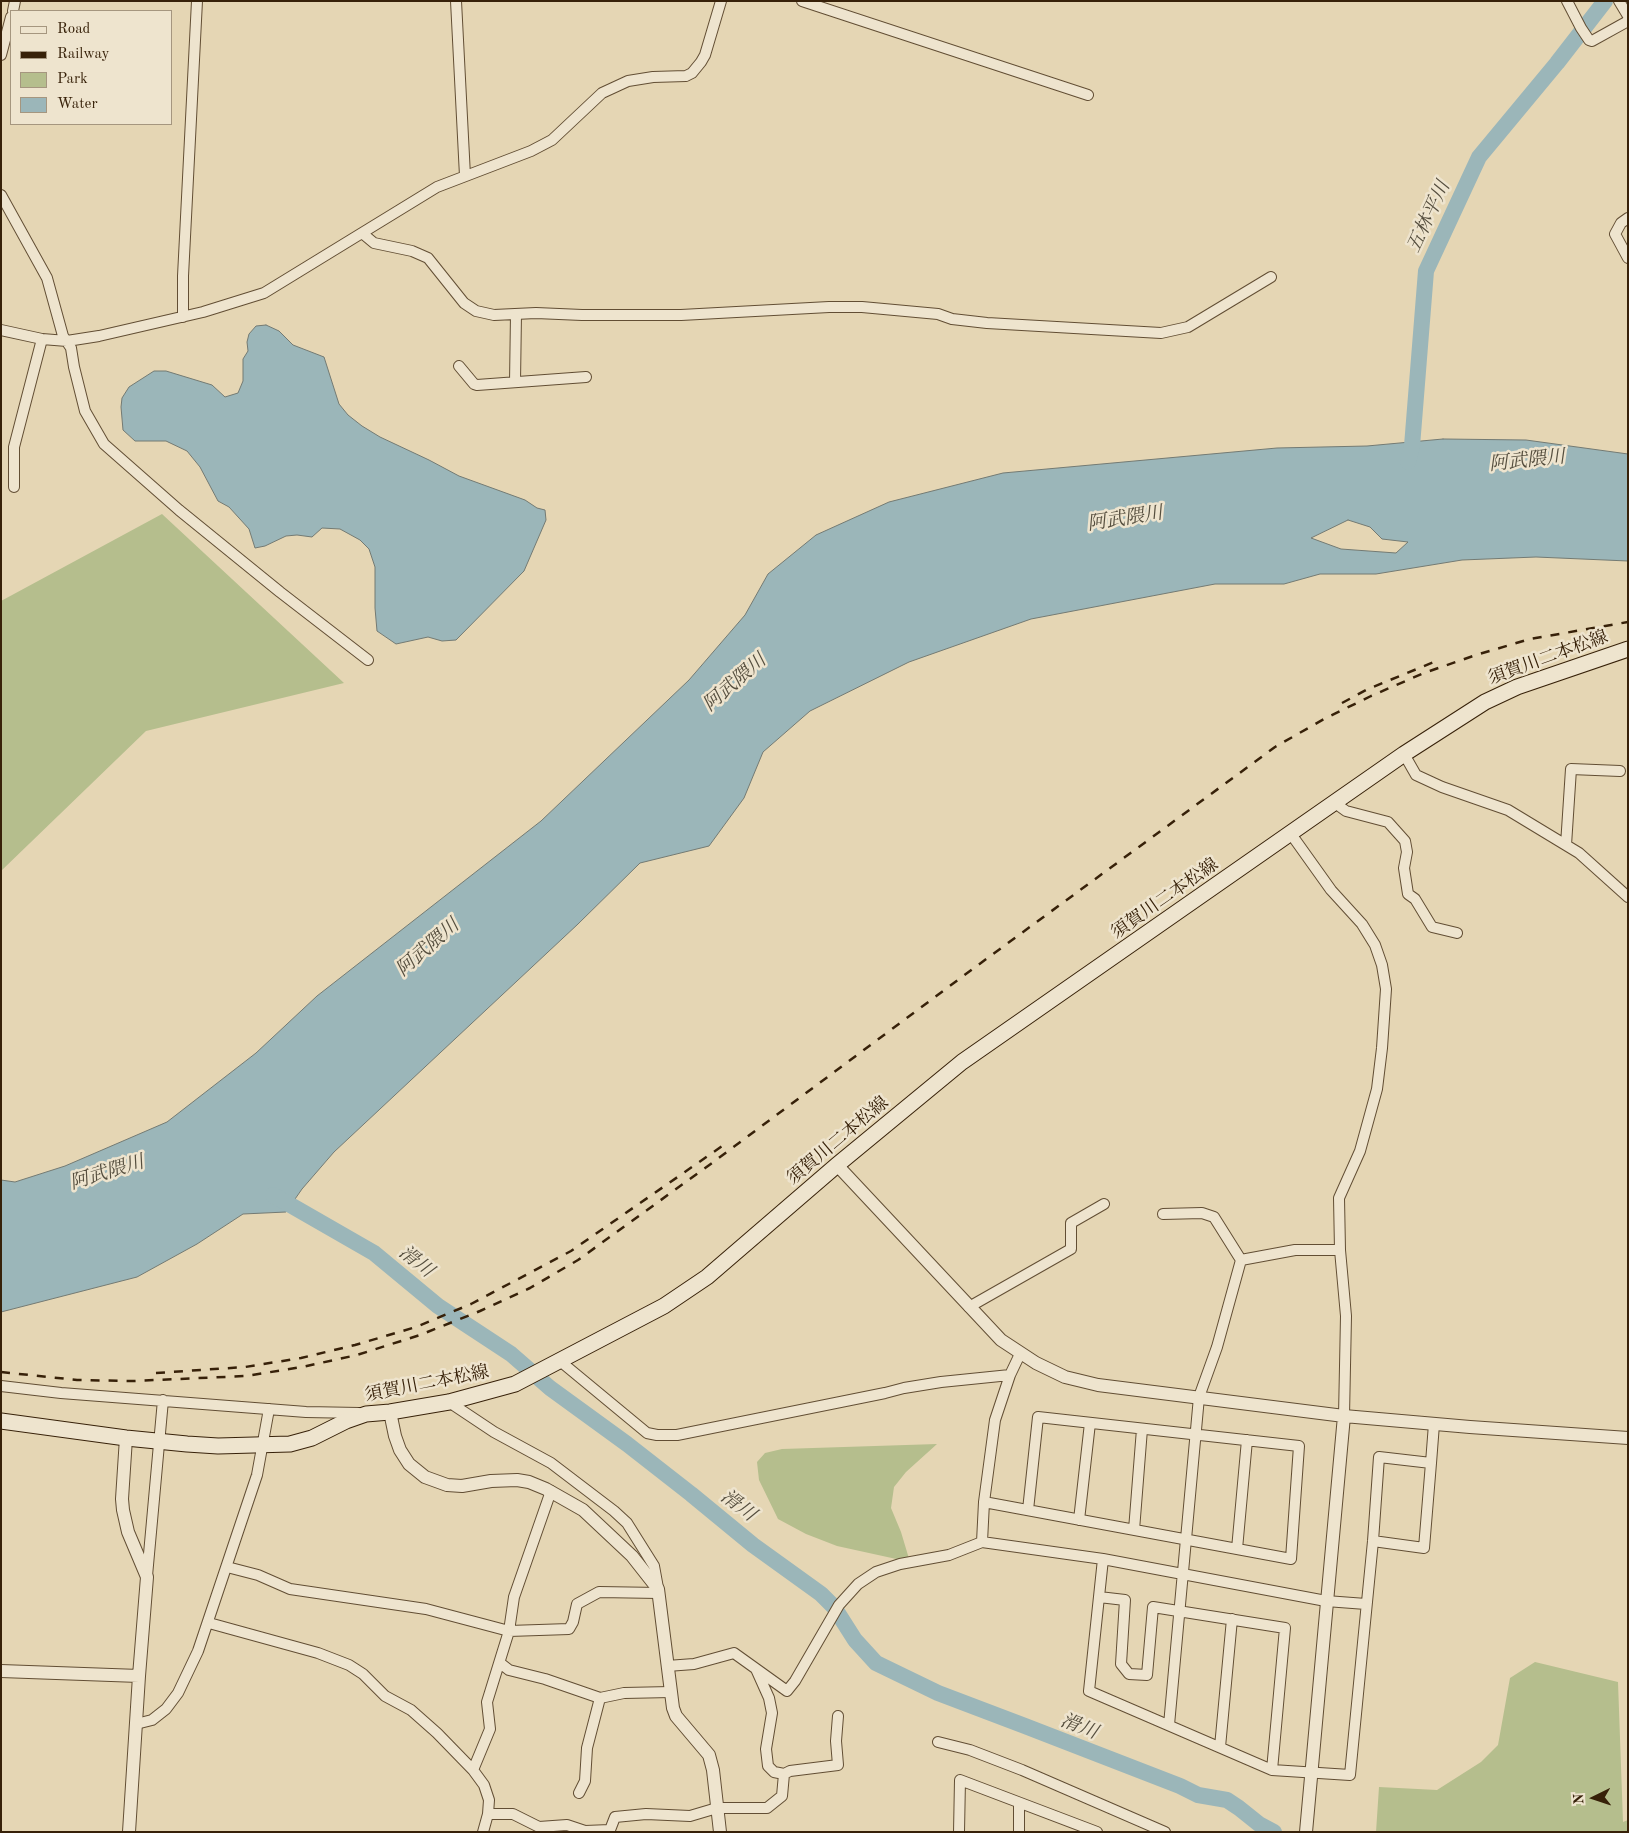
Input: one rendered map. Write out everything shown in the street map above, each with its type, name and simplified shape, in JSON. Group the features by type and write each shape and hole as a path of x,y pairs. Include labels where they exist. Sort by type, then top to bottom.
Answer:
{"main road":[{"name":"須賀川二本松線","path":"1,1421 126,1438 203,1445 262,1445 305,1441 346,1420 366,1414 449,1402 515,1384 664,1306 707,1277 837,1165 962,1062 1404,754 1485,702 1517,687 1628,649"}],"street":[{"path":"182,317 198,1"},
{"path":"456,1 465,176"},
{"path":"1,330 42,339 67,341 108,334 182,317 264,293 437,187 531,151 552,140 602,93 628,81 653,77 686,76 692,73 705,55 720,1"},
{"path":"802,1 1088,95"},
{"path":"1567,1 1581,28 1589,40 1592,41 1628,21"},
{"path":"1619,1 1628,16"},
{"path":"1,55 10,21"},
{"path":"1,195 47,278 61,330 71,348 84,411 104,444 179,510 368,660"},
{"path":"1628,218 1621,223 1615,234 1628,258"},
{"path":"362,233 374,243 412,251 428,258 464,303 476,311 494,315 681,315 862,307 938,314 952,319 987,323 1161,332 1188,327 1271,277"},
{"path":"515,382 516,314"},
{"path":"14,487 14,447 42,339"},
{"path":"459,366 475,384 586,377"},
{"path":"1404,754 1416,775 1442,787 1508,810 1579,853 1628,897"},
{"path":"1566,845 1571,769 1620,771"},
{"path":"1335,803 1346,811 1388,822 1405,841 1407,852 1404,868 1408,894 1415,899 1432,926 1457,933"},
{"path":"1291,834 1331,890 1362,924 1375,945 1382,965 1386,989 1377,1089 1360,1151 1339,1198 1340,1250 1346,1316 1344,1416 1306,1832"},
{"path":"837,1165 1001,1340 1020,1354 1065,1377 1098,1385 1344,1416 1628,1438"},
{"path":"969,1307 1071,1249 1071,1223 1104,1204"},
{"path":"1163,1214 1202,1214 1214,1217 1241,1260 1217,1347 1199,1397 1169,1725"},
{"path":"1241,1260 1295,1250 1340,1250"},
{"path":"982,1542 984,1502 995,1420 1010,1375 1020,1354"},
{"path":"558,1362 648,1434 657,1436 677,1435 904,1388 1010,1375"},
{"path":"1,1386 71,1394 270,1409 366,1414"},
{"path":"129,1832 139,1676 163,1400"},
{"path":"449,1402 494,1432 551,1463 614,1511 627,1524 654,1566 673,1708 676,1716 709,1755 713,1770 720,1832"},
{"path":"136,1724 152,1720 166,1709 178,1692 198,1651 257,1476 270,1409"},
{"path":"390,1412 400,1450 409,1464 425,1477 439,1483 462,1486 491,1481 517,1480 530,1482 551,1491 583,1510 596,1521 632,1556 658,1591"},
{"path":"984,1502 1291,1559 1300,1446 1038,1417 1028,1510"},
{"path":"1079,1520 1090,1423"},
{"path":"1373,1541 1424,1548 1434,1424"},
{"path":"1134,1530 1142,1429"},
{"path":"126,1438 122,1510 128,1532 147,1577"},
{"path":"1238,1549 1247,1440"},
{"path":"1103,1559 1089,1691 1272,1770 1350,1775 1373,1541 1379,1457 1431,1463"},
{"path":"473,1770 490,1728 488,1702 509,1631 514,1597 551,1491"},
{"path":"667,1666 694,1664 734,1653 787,1691 796,1681 839,1605 858,1584 876,1572 900,1564 949,1555 982,1542 1103,1559 1326,1601 1366,1604"},
{"path":"227,1567 258,1575 290,1589 426,1609 509,1631 569,1628 573,1622 577,1604 599,1592 658,1591"},
{"path":"1099,1597 1125,1600 1121,1664 1129,1674 1147,1675 1153,1607 1285,1628 1272,1770"},
{"path":"1220,1747 1232,1619"},
{"path":"209,1623 318,1653 350,1665 363,1674 385,1696 411,1710 437,1733 473,1770 484,1785 489,1800 488,1814 483,1832"},
{"path":"500,1663 509,1670 545,1678 600,1698 624,1693 670,1692"},
{"path":"756,1669 770,1698 772,1712 766,1749 768,1766 774,1772 784,1774 790,1771 838,1765 836,1742 838,1716"},
{"path":"1,1671 139,1676"},
{"path":"578,1792 585,1781 587,1748 600,1698"},
{"path":"938,1742 970,1750 1014,1767 1165,1832"},
{"path":"488,1814 513,1814 540,1827 566,1825 585,1831 610,1830 614,1817 646,1814 690,1816 717,1808 767,1808 782,1796 784,1774"},
{"path":"960,1832 960,1780 1019,1802 1071,1827 1096,1832"},
{"path":"1019,1802 1019,1832"}],"green space":[{"path":"162,514 344,683 146,731 1,871 1,601"},
{"path":"937,1444 906,1472 894,1487 891,1508 910,1562 837,1546 806,1534 778,1519 759,1480 757,1462 765,1453 782,1449"},
{"path":"1535,1662 1618,1682 1623,1822 1628,1820 1628,1832 1376,1832 1379,1787 1437,1790 1481,1762 1498,1745 1510,1678"}],"water":[{"path":"266,325 279,331 293,345 324,357 339,404 348,415 362,426 380,437 459,476 525,500 537,508 545,510 546,520 524,571 456,640 442,641 428,637 396,644 377,631 375,567 369,549 360,540 340,529 322,528 312,537 286,536 265,546 255,548 249,529 229,507 218,501 200,467 187,451 166,441 135,441 123,430 122,398 129,387 154,371 166,371 212,385 225,397 238,393 243,381 243,359 248,351 247,342 249,334 256,326"},
{"name":"阿武隈川","path":"1443,439 1526,440 1628,454 1628,561 1536,557 1462,560 1376,574 1320,574 1284,584 1215,584 1031,619 909,662 810,711 763,752 744,798 709,846 640,863 578,924 334,1152 302,1189 286,1212 243,1214 197,1244 137,1277 1,1312 1,1180 15,1182 65,1166 167,1122 256,1053 317,996 541,821 689,680 745,615 768,574 816,535 889,502 1003,473 1277,448 1367,446","holes":["1348,520 1370,527 1382,539 1408,542 1396,553 1341,549 1311,538"]}],"waterway":[{"name":"五林平川","path":"1408,462 1412,446 1426,271 1479,157 1557,63 1605,1"},
{"name":"滑川","path":"273,1195 374,1253 438,1306 511,1354 550,1388 627,1444 753,1545 821,1594 834,1607 855,1640 876,1663 938,1693 1180,1786 1198,1795 1227,1800 1259,1824 1274,1832"}],"railway":[{"path":"1,1372 77,1380 133,1381 246,1376 302,1367 357,1355 420,1335 480,1311 530,1288 578,1260 712,1163 1275,747 1324,719 1424,673 1530,639 1628,622"},
{"path":"1342,703 1368,689 1434,662"},
{"path":"156,1373 245,1367 301,1358 355,1345 416,1327 471,1304 571,1251 728,1142"}]}
